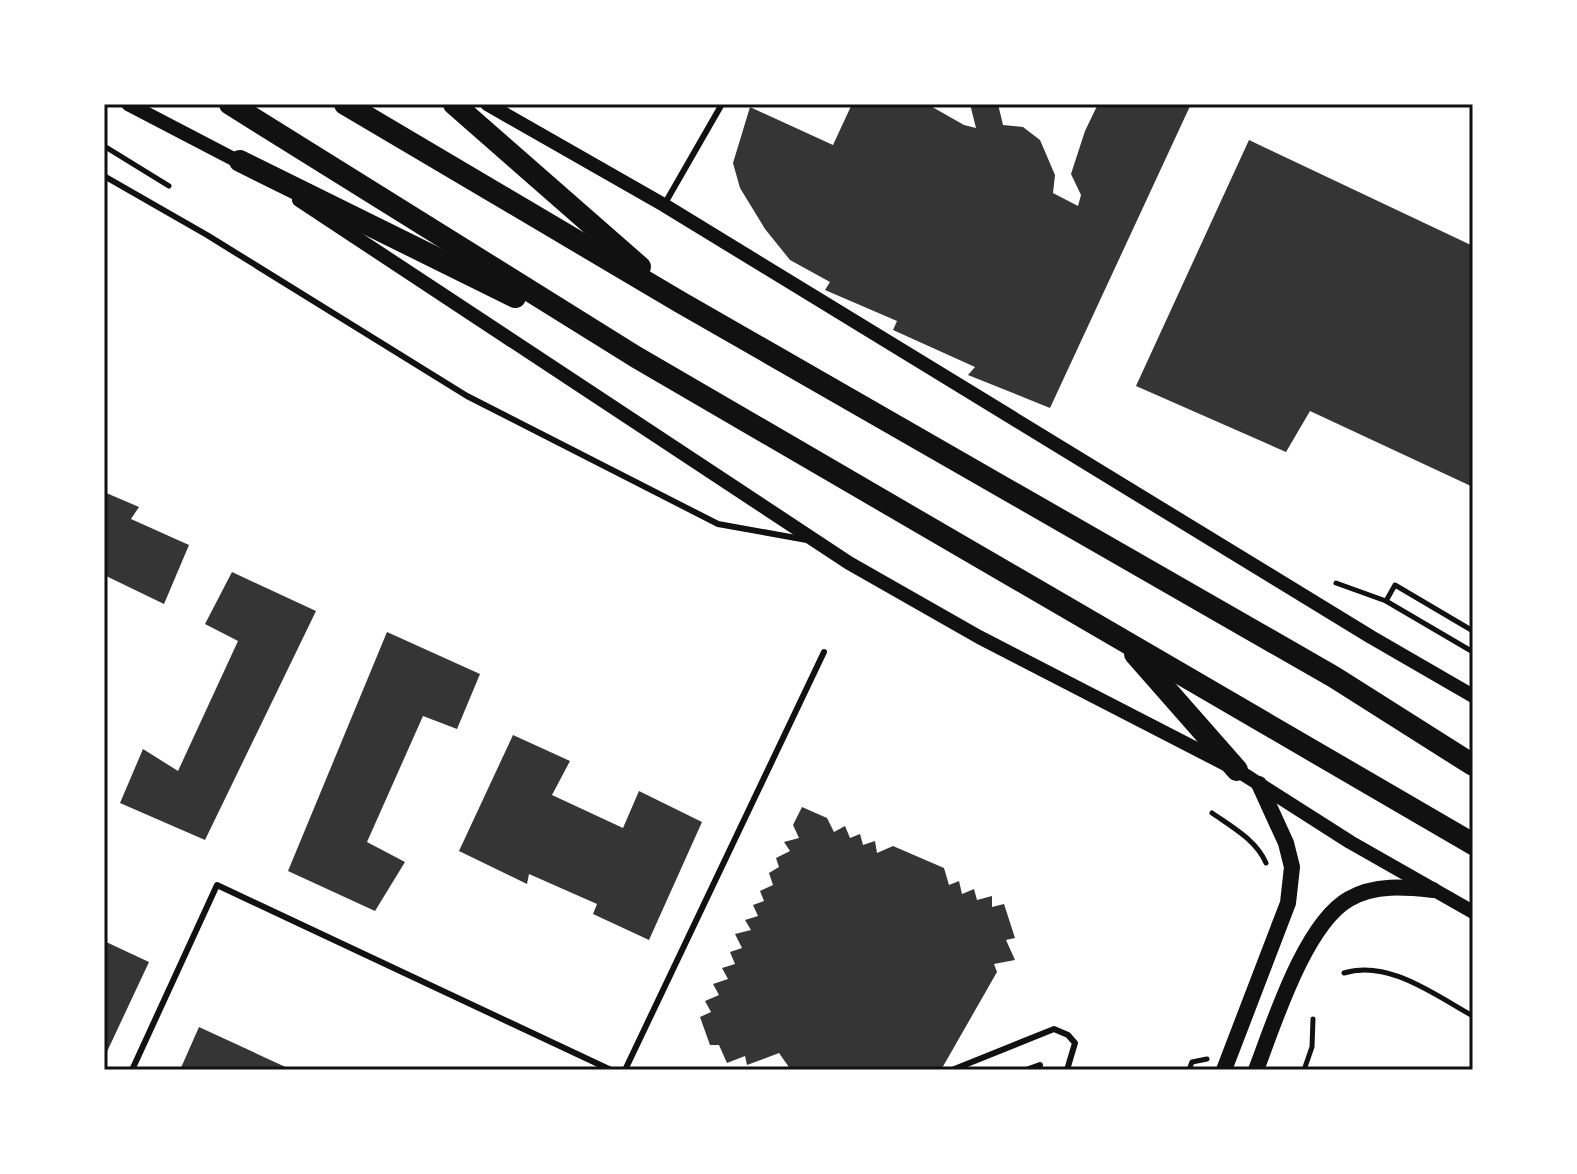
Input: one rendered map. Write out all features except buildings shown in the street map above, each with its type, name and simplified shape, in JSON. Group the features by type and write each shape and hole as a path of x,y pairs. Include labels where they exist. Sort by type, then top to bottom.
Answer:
{"highway":[{"path":"230,104 636,357 1473,844"},
{"path":"345,104 680,302 1334,677 1473,765"},
{"path":"454,104 680,302"},
{"path":"240,161 636,357"},
{"path":"1121,638 1237,770"}],"main road":[{"path":"1224,1070 1288,903 1292,867 1286,843 1259,784"},
{"path":"1256,1070 1300,962 1322,922 1348,899 1376,889 1433,890"}],"street":[{"path":"128,104 240,161 815,542 979,637 1237,770 1350,842 1473,912"},
{"path":"487,104 664,205 1371,637 1473,696"}],"lane":[{"path":"664,205 722,104"},
{"path":"104,176 207,235 467,396 718,524 815,542"},
{"path":"625,1070 824,652"},
{"path":"132,1070 217,885 611,1070"},
{"path":"952,1070 1054,1029 1068,1035 1075,1043 1067,1070"},
{"path":"1026,1070 1040,1065"}],"path":[{"path":"104,146 169,186"},
{"path":"1336,583 1386,601 1473,652"},
{"path":"1386,601 1395,585 1473,631"},
{"path":"1212,813 1243,835 1262,853 1268,866"},
{"path":"1344,973 1360,968 1379,969 1473,1016"},
{"path":"1304,1070 1312,1047 1313,1019"}]}
